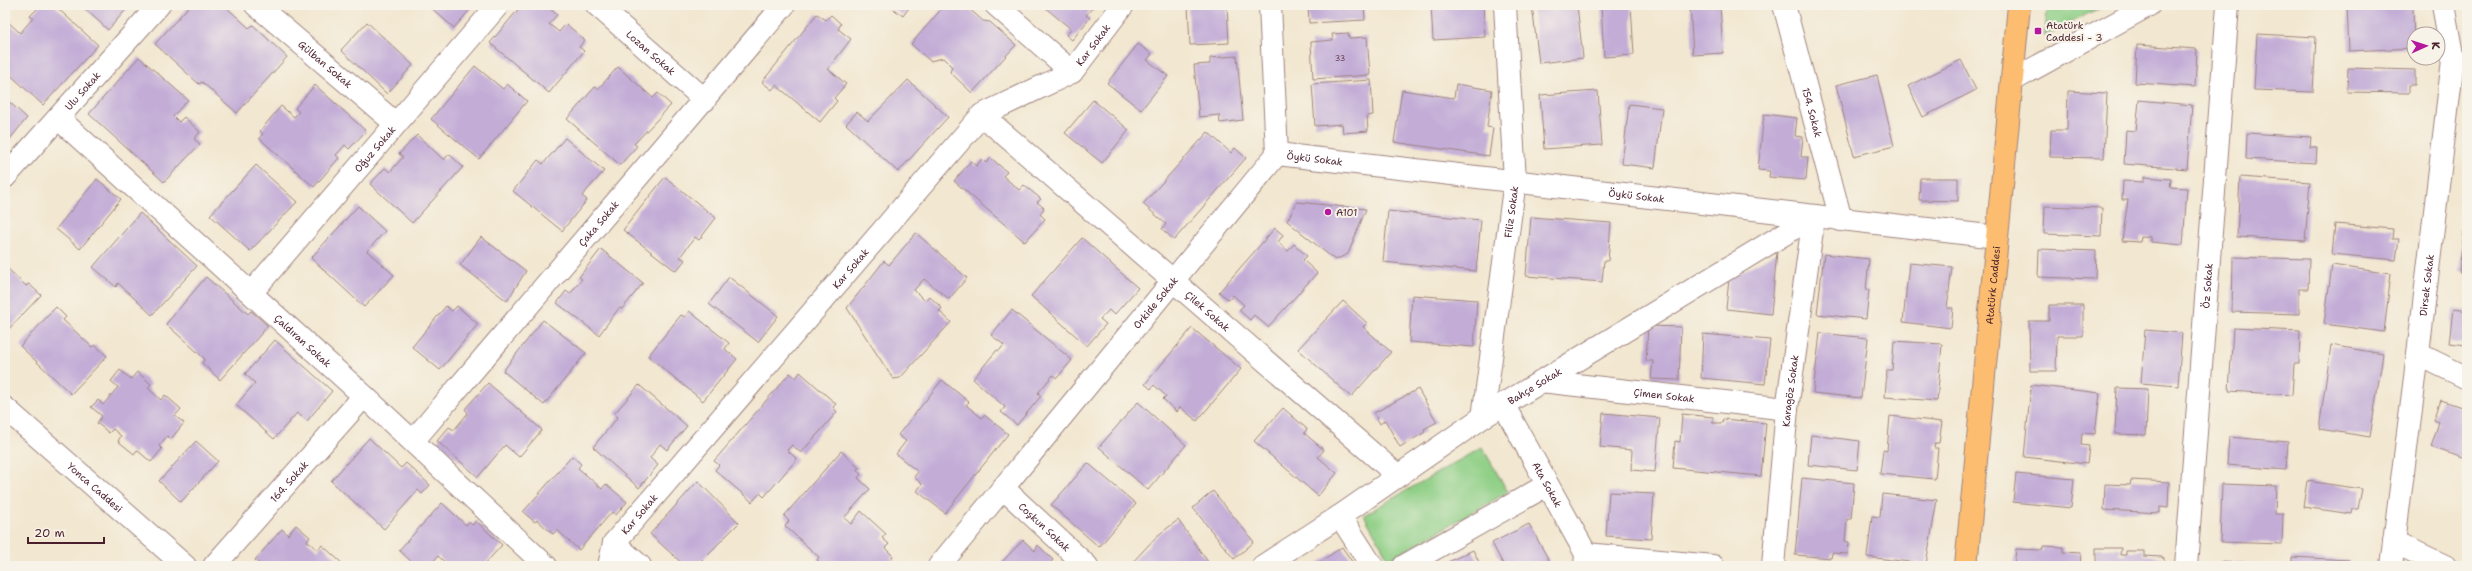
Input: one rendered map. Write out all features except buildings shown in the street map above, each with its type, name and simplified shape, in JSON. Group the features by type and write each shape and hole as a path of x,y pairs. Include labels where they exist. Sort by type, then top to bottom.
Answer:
{"main road":[{"name":"Atatürk Caddesi","path":"1966,566 2019,5"}],"street":[{"name":"Ulu Sokak","path":"5,177 159,5"},
{"name":"Gülban Sokak","path":"256,5 396,124"},
{"name":"Oğuz Sokak","path":"251,293 498,5"},
{"name":"Lozan Sokak","path":"597,5 705,100"},
{"name":"Çaka Sokak","path":"412,441 705,100 784,5"},
{"path":"996,5 1072,72"},
{"name":"Kar Sokak","path":"609,566 614,543 982,115 1072,72 1123,5"},
{"path":"1270,5 1277,154"},
{"name":"Filiz Sokak","path":"1483,417 1515,181 1505,5"},
{"name":"154. Sokak","path":"1784,5 1841,220"},
{"path":"2013,80 2149,5"},
{"name":"Öz Sokak","path":"2186,566 2228,5"},
{"name":"Dirsek Sokak","path":"2391,566 2418,354 2460,63 2443,5"},
{"name":"Çilek Sokak","path":"982,115 1397,475"},
{"name":"Çaldıran Sokak","path":"58,118 364,396 546,566"},
{"name":"Öykü Sokak","path":"1277,154 1997,237"},
{"name":"Orkide Sokak","path":"938,566 1174,282 1277,154"},
{"name":"Bahçe Sokak","path":"1263,566 1340,516 1397,475 1503,404 1814,216"},
{"name":"Karagöz Sokak","path":"1773,566 1787,409 1814,216"},
{"path":"2418,354 2467,378"},
{"name":"Çimen Sokak","path":"1541,381 1787,409"},
{"name":"164. Sokak","path":"214,566 364,396"},
{"name":"Ata Sokak","path":"1503,404 1547,485 1585,560"},
{"name":"Yonca Caddesi","path":"5,408 185,566"},
{"path":"1404,566 1547,485"},
{"name":"Coşkun Sokak","path":"1003,488 1087,566"},
{"path":"1340,516 1372,566"},
{"path":"2394,542 2445,566"},
{"path":"614,543 640,566"},
{"path":"1585,560 1713,566"}],"green space":[{"path":"2048,5 2105,5 2044,36"},
{"path":"1482,447 1508,492 1389,560 1364,515"}],"place":[{"name":"Atatürk Caddesi - 3","path":"2038,31"},
{"name":"A101","path":"1328,212"}]}
